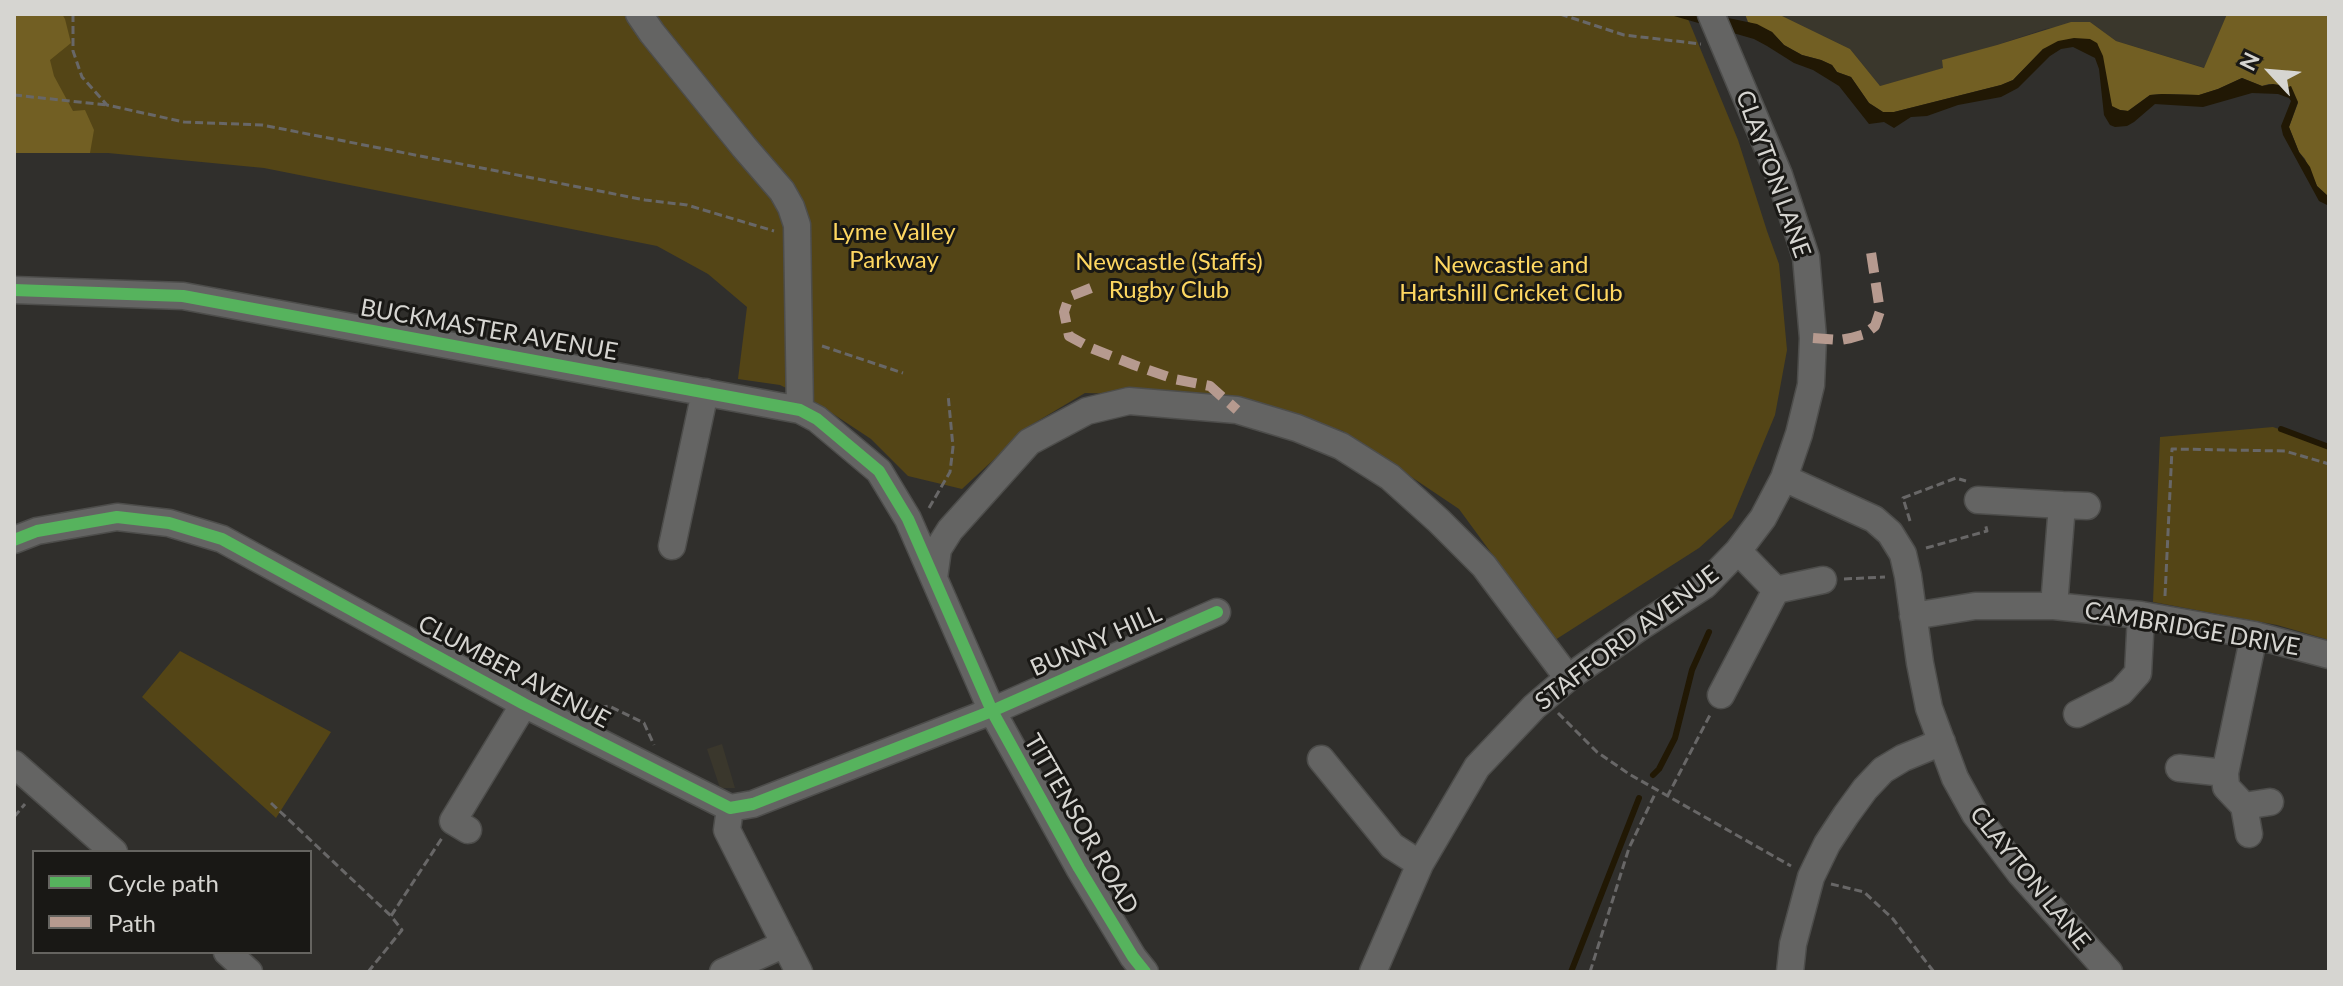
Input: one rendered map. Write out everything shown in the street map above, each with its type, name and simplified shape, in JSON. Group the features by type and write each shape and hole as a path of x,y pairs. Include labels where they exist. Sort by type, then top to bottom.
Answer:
{"street":[{"path":"639,14 782,191 791,207 797,225 800,410"},
{"name":"CLAYTON LANE","path":"1718,32 1779,175 1806,257 1812,315 1811,385 1784,478"},
{"name":"BUCKMASTER AVENUE","path":"14,290 183,296 800,410 827,427 879,471 915,520"},
{"path":"672,546 705,392"},
{"path":"934,578 938,549 950,530 1029,442 1087,411 1129,401 1237,410 1297,428 1341,446 1390,477 1484,566 1568,678"},
{"path":"1784,478 1874,519 1890,533 1906,565"},
{"name":"STAFFORD AVENUE","path":"1373,972 1420,864 1477,767 1568,678 1705,585 1738,551 1763,518 1784,478"},
{"name":"CAMBRIDGE DRIVE","path":"1978,500 2075,506 2054,606"},
{"name":"CLUMBER AVENUE","path":"14,540 37,531 117,517 169,523 222,539 524,704 730,808"},
{"path":"915,520 950,530"},
{"name":"TITTENSOR ROAD","path":"915,520 934,578 992,711 1079,868 1145,972"},
{"name":"STAFFORD AVENUE","path":"1738,551 1776,590"},
{"name":"CLAYTON LANE","path":"1906,565 1929,708 1955,778 1975,814 2020,873 2109,972"},
{"path":"1721,695 1776,590 1823,580"},
{"name":"CAMBRIDGE DRIVE","path":"1913,616 1975,606 2054,606 2153,617 2254,635 2329,655"},
{"name":"BUNNY HILL","path":"992,711 1217,612"},
{"path":"2077,714 2121,692 2138,673 2153,617"},
{"path":"2249,834 2257,804 2226,787 2225,773 2254,635"},
{"path":"461,826 524,704"},
{"path":"799,972 727,830 730,808 753,804 992,711"},
{"path":"1790,972 1793,944 1811,877 1846,815 1883,770 1942,742"},
{"path":"1321,759 1392,846 1420,864"},
{"path":"14,764 112,850"},
{"path":"2179,768 2225,773"},
{"path":"723,972 785,944"},
{"path":"229,954 249,972"}],"path":[{"path":"73,14 73,51 82,77 107,105"},
{"path":"1560,14 1624,35 1718,32"},
{"path":"14,95 107,105 184,122 262,125 645,200 687,205 797,238"},
{"path":"799,339 903,373"},
{"path":"915,520 950,472 953,447 948,394"},
{"path":"2153,617 2172,449 2285,451 2329,464"},
{"path":"1823,580 1906,565 1987,531 1971,482 1956,478 1903,498 1911,524"},
{"path":"1667,797 1721,695"},
{"path":"1544,699 1597,752 1657,791 1811,877 1864,892 1893,919 1934,972"},
{"path":"1590,972 1629,848 1657,791"},
{"path":"271,803 402,930 368,972"},
{"path":"391,916 461,826"}],"shaded area":[{"path":"14,14 62,14 65,19 71,43 50,60 54,76 73,111 85,110 94,130 90,153 14,153"},
{"path":"1667,14 1709,14 1757,24 1772,32 1784,45 1832,65 1837,72 1851,77 1869,103 1883,112 1894,112 2001,85 2013,80 2043,49 2058,41 2074,38 2090,39 2097,43 2103,56 2112,106 2120,110 2128,111 2150,95 2199,95 2242,78 2262,86 2291,86 2298,102 2289,127 2317,186 2329,197 2329,206 2319,201 2283,135 2281,126 2291,101 2278,94 2252,93 2203,107 2155,104 2134,122 2115,127 2104,115 2095,58 2073,47 2061,49 2050,56 2018,88 2001,97 1958,105 1927,116 1911,117 1894,128 1884,122 1869,124 1839,86 1754,39"},
{"path":"1745,14 1778,14 1850,49 1880,86 1943,68 1942,60 2071,22 2090,22 2116,41 2204,68 2227,14 2329,14 2329,197 2317,186 2299,152 2289,127 2298,103 2288,87 2282,85 2262,86 2242,78 2199,95 2150,95 2128,111 2120,110 2112,107 2097,43 2043,49 2013,80 2001,85 1894,112 1883,112 1869,103 1851,77 1837,72 1832,65 1784,45 1772,32 1748,22"},
{"path":"1778,14 2227,14 2205,68 2116,41 2090,22 2045,29 1942,61 1944,68 1880,86 1850,49"},
{"path":"722,744 735,788 720,788 707,749"}],"green space":[{"path":"14,14 1686,14 1738,140 1779,264 1787,350 1775,415 1732,518 1699,548 1555,640 1459,509 1343,431 1248,399 1085,393 1031,425 962,489 908,476 871,439 815,402 780,385 738,379 747,307 708,274 657,246 264,168 108,153 14,153"},
{"path":"2273,427 2329,447 2329,640 2277,625 2153,602 2160,437"},
{"path":"180,651 331,732 276,818 142,697"}],"waterway":[{"path":"2281,429 2329,447"},
{"path":"1653,775 1675,738 1692,670 1709,632"},
{"path":"1571,972 1639,798"}],"marked path":[{"path":"1813,338 1851,338 1865,334 1875,326 1880,311 1870,246"},
{"path":"1091,288 1071,296 1067,303 1064,312 1069,336 1134,365 1174,379 1210,386 1237,410"}],"cycle path":[{"path":"14,290 183,296 800,410 817,419 879,471 908,519 992,711 1079,868 1145,972"},
{"path":"14,540 37,531 117,517 169,523 222,539 524,704 730,808 753,804 992,711 1217,612"}],"park label":[{"name":"Lyme Valley Parkway","path":"894,246"},
{"name":"Newcastle (Staffs) Rugby Club","path":"1169,276"},
{"name":"Newcastle and Hartshill Cricket Club","path":"1511,279"}]}
